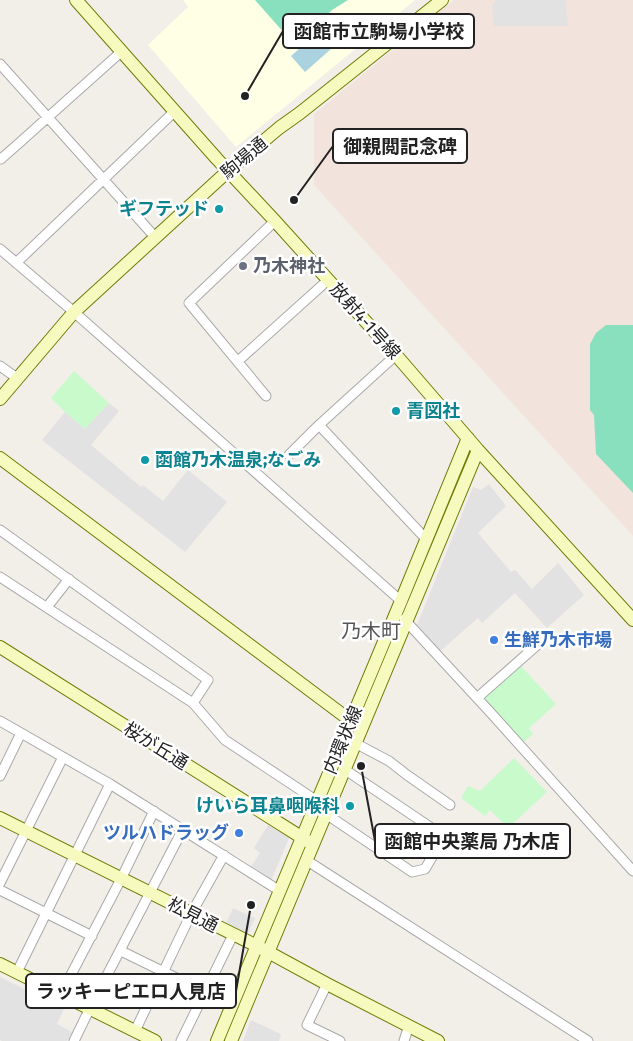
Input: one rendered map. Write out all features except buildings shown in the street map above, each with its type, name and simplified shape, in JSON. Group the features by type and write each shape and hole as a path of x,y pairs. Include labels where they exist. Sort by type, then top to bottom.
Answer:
{"street":[{"name":"駒場通","path":"0,399 74,312 228,171 279,128 442,0"},
{"name":"放射4-1号線","path":"84,3 122,52 396,355 478,450 633,620"},
{"path":"0,158 122,52"},
{"path":"0,64 155,237"},
{"path":"16,263 175,111"},
{"path":"266,396 189,303 274,220"},
{"path":"0,249 74,312 399,606 406,621 633,871"},
{"path":"238,361 328,280"},
{"path":"289,455 396,355"},
{"path":"0,366 17,378"},
{"path":"319,425 426,539"},
{"name":"内環状線","path":"217,1041 280,891 307,841 326,814 355,743 357,722 399,606 468,438"},
{"name":"内環状線","path":"231,1041 306,860 307,841 317,801 406,621 478,450"},
{"path":"0,458 343,715 357,722"},
{"path":"0,530 208,680 193,703"},
{"path":"0,577 193,703 225,740 317,801"},
{"path":"47,607 69,579"},
{"path":"477,698 544,639"},
{"name":"桜が丘通","path":"0,648 307,841"},
{"path":"0,721 110,784 280,891"},
{"path":"0,776 21,733"},
{"path":"355,743 390,761 406,775 450,805"},
{"path":"0,883 63,757"},
{"path":"326,814 412,872 425,869 442,840 436,830 344,770"},
{"path":"17,972 110,784"},
{"path":"61,994 154,811"},
{"name":"松見通","path":"0,818 269,952 438,1041"},
{"path":"74,1041 183,829"},
{"path":"135,1031 192,914 224,855"},
{"path":"306,860 588,1041"},
{"path":"0,890 92,936"},
{"path":"181,1041 233,934"},
{"path":"121,950 205,992"},
{"path":"0,964 155,1041"},
{"path":"327,984 308,1025 340,1041"},
{"path":"404,1041 409,1026"}],"shaded area":[{"path":"183,0 415,0 236,147 148,45 188,7"},
{"path":"454,0 633,0 633,536 314,185 314,114"},
{"path":"496,0 566,0 568,26 494,26 492,5"},
{"path":"109,403 119,411 91,445 141,487 143,485 163,501 188,470 227,502 185,552 42,440 65,412 85,429"},
{"path":"489,484 506,506 478,533 511,572 515,570 532,589 558,563 584,595 547,628 515,593 482,623 478,618 439,652 417,625 473,487 481,490"},
{"path":"268,825 289,838 271,881 250,868 260,853 254,848"},
{"path":"233,908 255,918 248,934 226,923"},
{"path":"0,977 64,1009 57,1024 72,1032 67,1041 0,1040"},
{"path":"251,1020 281,1034 279,1041 243,1041"}],"green space":[{"path":"255,0 348,0 332,10 294,44"},
{"path":"606,325 633,325 633,493 596,454 594,415 590,410 590,344 596,333"},
{"path":"74,371 109,403 85,429 51,398"},
{"path":"520,665 556,704 529,728 533,734 523,743 483,699"},
{"path":"514,758 547,792 508,828 490,810 485,816 461,798 468,786 480,791"}],"water":[{"path":"326,25 340,41 305,72 291,56"}],"place":[{"name":"函館市立駒場小学校","path":"245,96"},
{"name":"御親閲記念碑","path":"294,200"},
{"name":"ギフテッド","path":"219,209"},
{"name":"乃木神社","path":"243,266"},
{"name":"青図社","path":"396,411"},
{"name":"函館乃木温泉;なごみ","path":"145,460"},
{"name":"生鮮乃木市場","path":"494,640"},
{"name":"函館中央薬局 乃木店","path":"361,766"},
{"name":"けいら耳鼻咽喉科","path":"350,806"},
{"name":"ツルハドラッグ","path":"239,833"},
{"name":"ラッキーピエロ人見店","path":"251,905"}],"district":[{"name":"乃木町","path":"371,631"}]}
